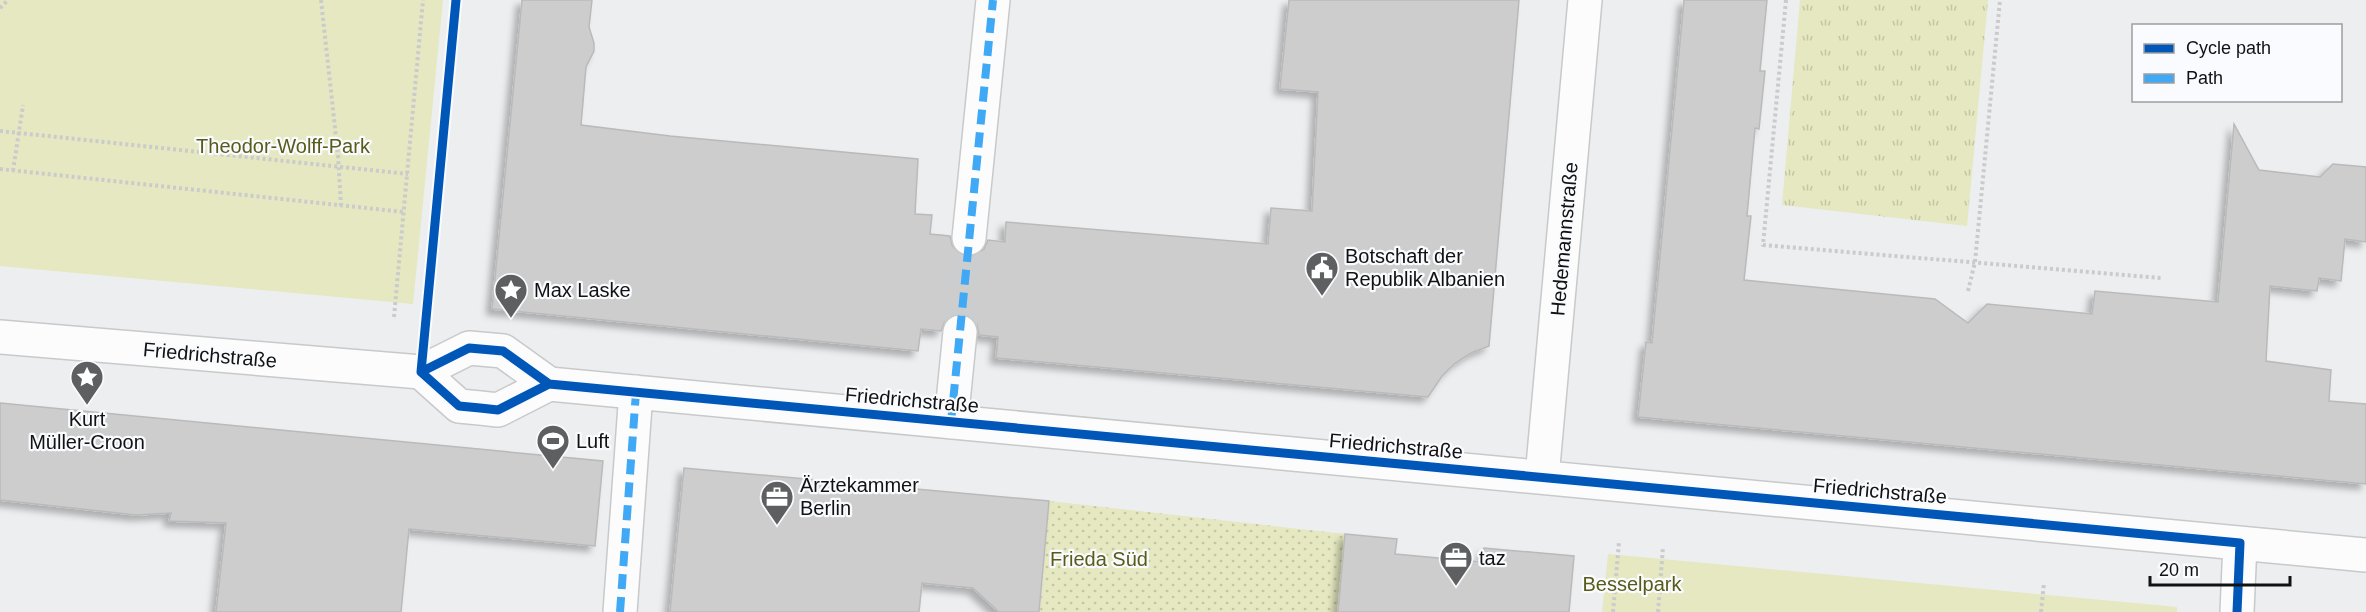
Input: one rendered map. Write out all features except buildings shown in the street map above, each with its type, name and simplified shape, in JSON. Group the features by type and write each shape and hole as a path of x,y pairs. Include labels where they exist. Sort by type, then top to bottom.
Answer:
{"street":[{"path":"969,238 993,0"},
{"name":"Hedemannstraße","path":"1542,477 1585,0"},
{"path":"951,422 960,332"},
{"name":"Friedrichstraße","path":"0,337 421,372 469,348 503,351 549,384 2366,555"},
{"path":"421,372 459,406 498,410 549,384"},
{"path":"620,612 636,393"},
{"path":"2237,612 2240,543"}],"path":[{"path":"0,8 8,0"},
{"path":"321,0 341,206"},
{"path":"393,317 423,0"},
{"path":"1786,0 1763,245 2161,278"},
{"path":"1968,291 1975,262 2000,0"},
{"path":"13,171 22,105"},
{"path":"0,131 408,174"},
{"path":"0,169 404,212"},
{"path":"1613,612 1619,542"},
{"path":"1658,612 1663,547"},
{"path":"2041,612 2044,584"}],"green space":[{"name":"Theodor-Wolff-Park","path":"0,0 443,0 413,304 0,266"},
{"path":"1800,0 1988,0 1967,226 1782,205"},
{"name":"Frieda Süd","path":"1049,501 1345,534 1338,612 1040,612"},
{"name":"Besselpark","path":"1608,554 2177,607 2177,612 1602,612"}],"tunnel":[{"path":"960,332 969,238"}],"marked path":[{"path":"951,422 993,0"},
{"path":"620,612 636,392"}],"cycle path":[{"path":"421,372 456,0"},
{"path":"421,372 469,348 503,351 549,384 2240,543 2237,612"},
{"path":"421,372 459,406 498,410 549,384"}],"place":[{"name":"Botschaft der Republik Albanien","path":"1322,297"},
{"name":"Max Laske","path":"511,319"},
{"name":"Kurt Müller-Croon","path":"87,406"},
{"name":"Luft","path":"553,470"},
{"name":"Ärztekammer Berlin","path":"777,526"},
{"name":"taz","path":"1456,587"}]}
